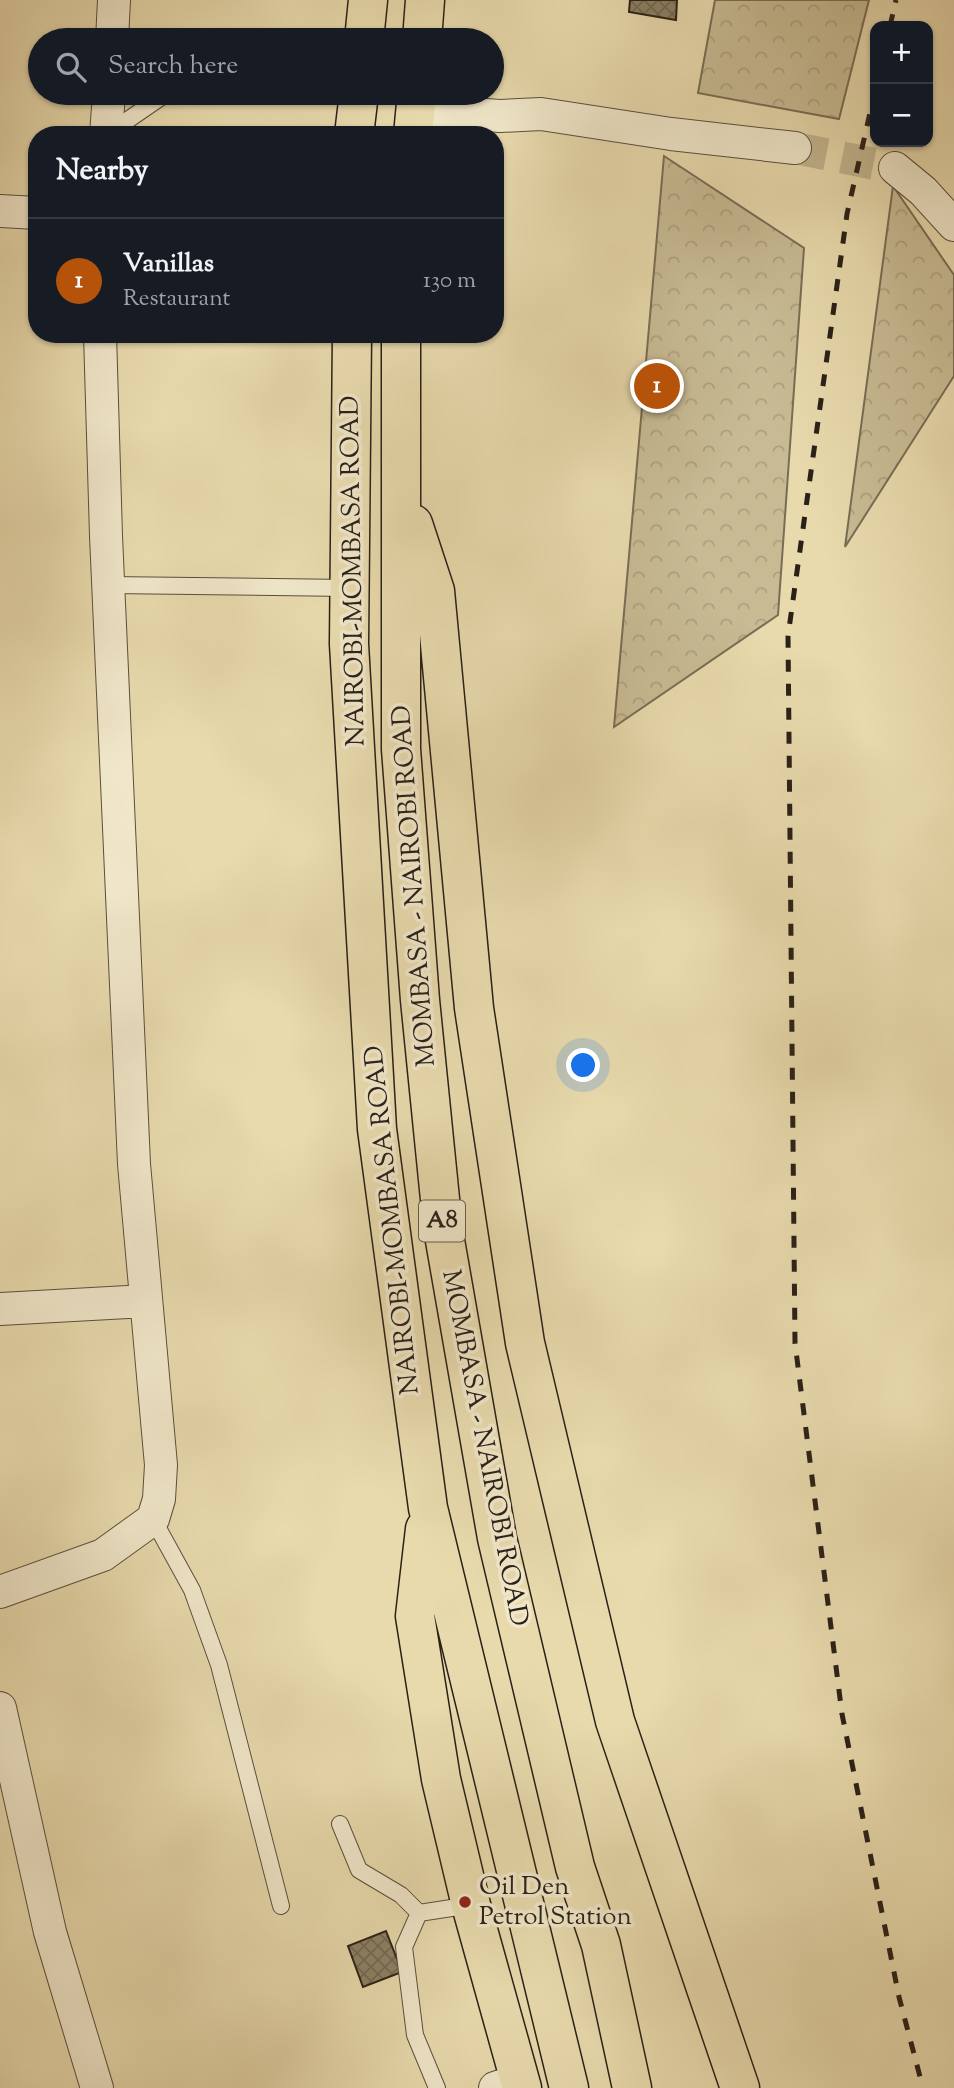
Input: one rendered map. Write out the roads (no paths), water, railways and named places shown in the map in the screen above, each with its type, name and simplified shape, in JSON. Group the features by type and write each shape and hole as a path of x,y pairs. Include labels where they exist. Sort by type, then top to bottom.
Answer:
{"highway":[{"path":"365,28 368,0"},
{"path":"423,28 425,0"},
{"path":"355,126 358,105"},
{"name":"NAIROBI-MOMBASA ROAD","path":"352,343 350,657 377,1129 428,1508 569,2088"},
{"name":"MOMBASA - NAIROBI ROAD","path":"401,343 401,749 420,1000 443,1229 500,1551 575,1867 601,1945 632,2088"},
{"path":"401,486 435,591 474,1008 525,1343 615,1721 740,2088"},
{"path":"428,1508 415,1616 441,1779 512,2085"}],"street":[{"path":"113,28 114,0"},
{"path":"107,126 108,105"},
{"path":"415,112 500,116 541,114 671,134 795,148"},
{"path":"895,168 923,191 954,225"},
{"path":"0,211 28,213"},
{"path":"0,1592 103,1555 153,1519 159,1499 162,1465 134,1164 100,343"},
{"path":"0,1308 146,1301"},
{"path":"0,1708 50,1932 97,2088"}],"lane":[{"path":"119,126 150,105"},
{"path":"109,585 350,588"},
{"path":"153,1519 192,1590 219,1665 281,1906"},
{"path":"340,1824 359,1870 401,1895 419,1913"},
{"path":"419,1913 471,1905"},
{"path":"419,1913 404,1947 415,2035 437,2088"}],"tunnel":[{"path":"795,148 895,168"}],"railway":[{"path":"891,21 896,0"},
{"path":"870,113 847,214 788,636 795,1343 842,1714 899,1997 923,2088"}],"place":[{"name":"Vanillas","path":"657,386"},
{"name":"Oil Den Petrol Station","path":"465,1902"}]}
